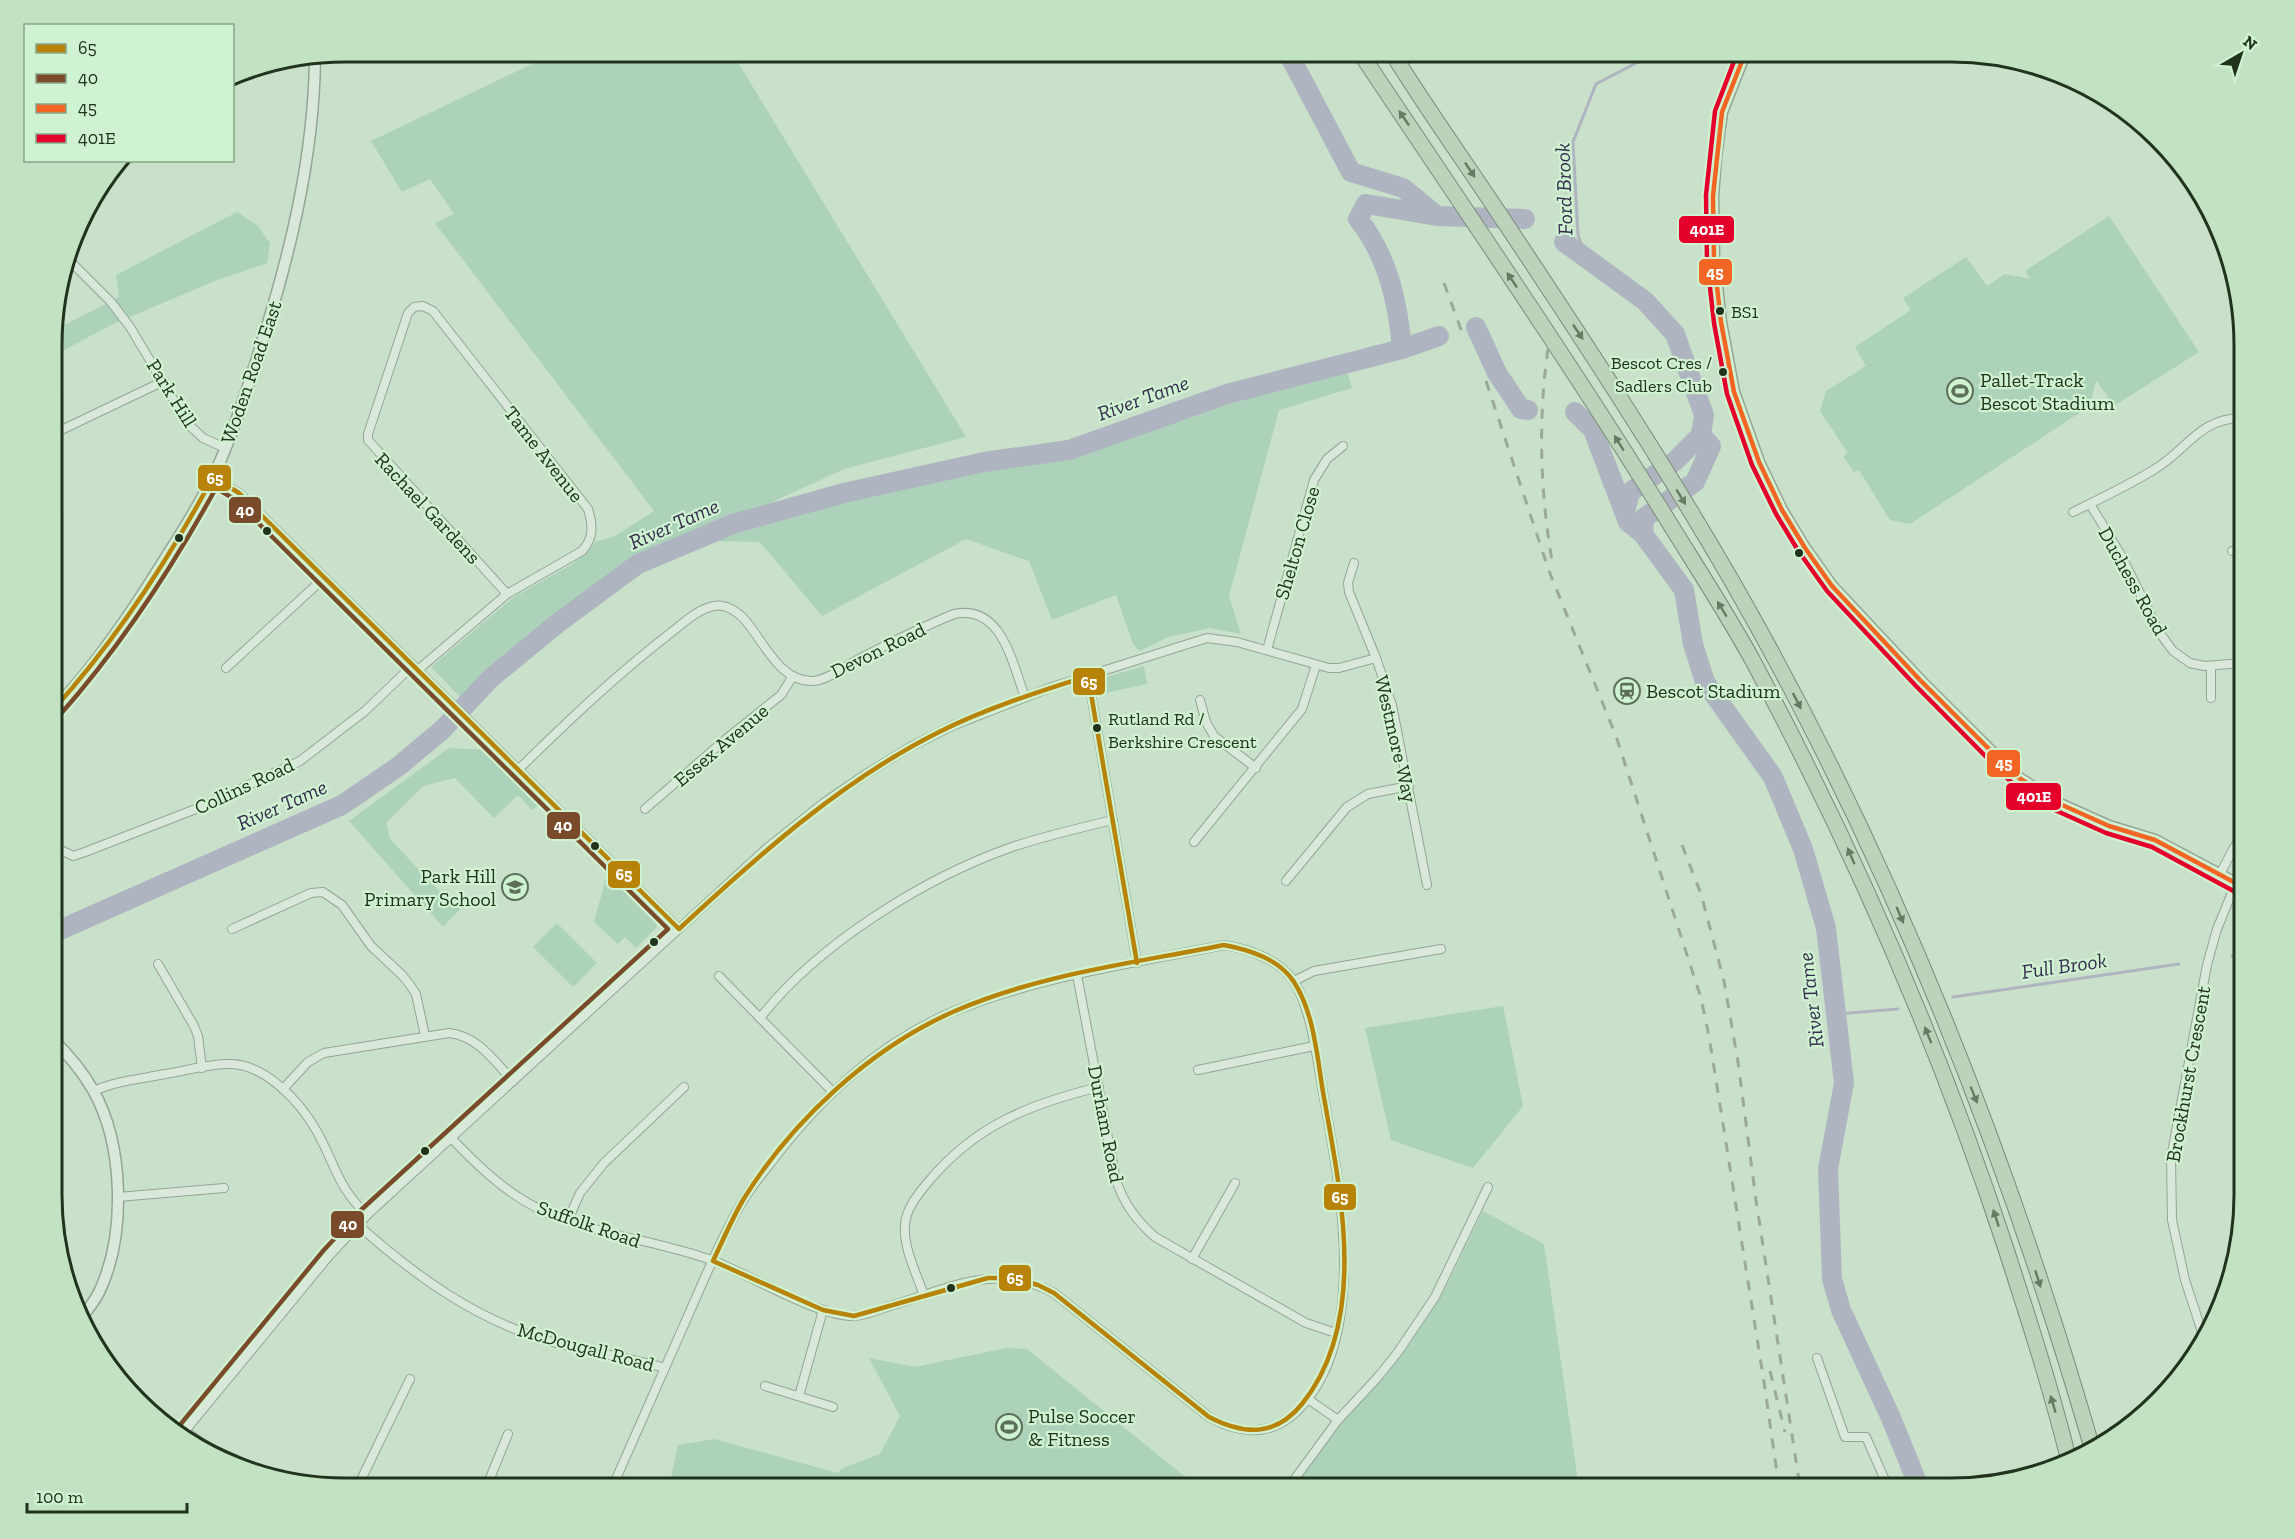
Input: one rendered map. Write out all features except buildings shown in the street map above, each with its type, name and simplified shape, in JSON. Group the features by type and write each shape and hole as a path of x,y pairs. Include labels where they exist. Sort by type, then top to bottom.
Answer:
{"highway":[{"path":"1366,62 1581,383 1752,659 1844,841 1919,1015 1972,1147 2028,1315 2067,1452"},
{"path":"1398,62 1602,369 1732,582 1770,649 1852,810 1943,1016 1993,1142 2090,1441"}],"street":[{"path":"1742,62 1722,112 1713,196 1714,260 1721,322 1734,392 1759,462 1782,510 1832,586 1920,680 2016,776 2060,804 2109,826 2156,840 2234,882"},
{"name":"Woden Road East","path":"62,701 80,682 140,601 213,477 225,448 249,384 286,264 307,153 314,63"},
{"name":"Park Hill","path":"73,264 111,302 130,327 196,432 225,448"},
{"name":"Tame Avenue","path":"408,313 414,307 423,306 432,311 588,509 592,530 591,539 582,550 507,594 416,667"},
{"name":"Rachael Gardens","path":"408,313 368,440 507,594"},
{"path":"62,430 164,381"},
{"path":"2073,512 2156,468 2210,424 2234,418"},
{"name":"Shelton Close","path":"1267,650 1314,480 1327,459 1343,446"},
{"path":"213,477 239,494 679,929"},
{"name":"Duchess Road","path":"2090,504 2121,555 2159,632 2173,651 2190,663 2211,666 2234,664"},
{"name":"Westmore Way","path":"1354,563 1348,583 1348,592 1376,658 1392,705 1426,885"},
{"path":"226,668 324,578"},
{"path":"519,769 609,683 682,624 707,608 717,605 735,611 745,620 772,658 793,676"},
{"name":"Devon Road","path":"793,676 816,681 945,618 969,612 982,616 998,630 1025,697"},
{"path":"187,1430 329,1256 368,1215 783,834 833,796 910,747 937,733 1025,697 1208,638 1225,639 1316,666 1339,668 1376,658"},
{"path":"1194,842 1302,709 1316,666"},
{"path":"2211,666 2211,698"},
{"name":"Collins Road","path":"62,850 73,856 85,852 201,807 300,760 365,711 416,667"},
{"name":"Essex Avenue","path":"645,809 781,695 793,676"},
{"path":"1088,676 1137,963"},
{"path":"1200,700 1206,722 1214,736 1256,768"},
{"path":"1286,880 1347,807 1368,794 1408,786"},
{"path":"760,1017 784,989 825,954 873,919 922,888 1010,848 1113,820"},
{"path":"2220,874 2234,848"},
{"path":"232,929 311,893 323,892 342,904 371,946 410,985 416,994 425,1036"},
{"name":"Brockhurst Crescent","path":"2200,1327 2185,1280 2172,1220 2171,1158 2207,965 2217,929 2234,896"},
{"path":"616,1478 713,1261 741,1204 788,1140 833,1092 871,1060 932,1022 993,997 1028,986 1224,945 1243,948 1258,955 1275,964 1294,981 1314,971 1441,949"},
{"path":"158,964 194,1026 198,1036 202,1068"},
{"name":"Durham Road","path":"1077,975 1116,1180 1129,1210 1155,1237 1192,1259 1306,1323 1336,1333"},
{"path":"719,976 833,1092"},
{"name":"Suffolk Road","path":"452,1139 476,1163 511,1192 548,1213 713,1261 823,1310 854,1316 988,1278 1015,1278 1038,1285 1054,1293 1196,1409 1218,1423 1238,1430 1268,1429 1282,1424 1308,1400 1329,1365 1344,1279 1345,1242 1336,1162 1314,1047 1302,999 1294,981"},
{"path":"283,1089 308,1062 324,1053 449,1033 460,1034 471,1039 513,1081"},
{"path":"1198,1070 1314,1047"},
{"path":"62,1050 81,1071 94,1091 103,1112 113,1150 118,1197 116,1238 106,1275 100,1292 87,1311"},
{"path":"94,1091 117,1083 226,1064 241,1065 263,1074 283,1089 304,1112 316,1130 344,1190 368,1215"},
{"path":"568,1220 580,1193 604,1162 684,1087"},
{"path":"924,1296 908,1246 905,1225 912,1205 921,1191 961,1147 1003,1119 1055,1098 1099,1087"},
{"path":"1192,1259 1235,1183"},
{"path":"1295,1478 1338,1420 1398,1352 1435,1297 1488,1187"},
{"path":"118,1197 225,1188"},
{"name":"McDougall Road","path":"358,1225 396,1259 474,1312 546,1341 665,1368"},
{"path":"799,1396 823,1310"},
{"path":"1817,1358 1845,1437 1866,1437 1884,1478"},
{"path":"362,1478 410,1379"},
{"path":"765,1386 833,1407"},
{"path":"1308,1400 1338,1420"},
{"path":"490,1478 508,1434"}],"green space":[{"path":"536,62 738,62 966,437 844,469 742,516 658,551 579,601 479,681 462,699 431,667 514,597 574,563 595,542 615,536 654,511 435,223 454,214 430,179 402,192 371,141"},
{"path":"237,212 257,225 270,243 267,263 215,281 113,324 62,351 62,326 119,297 116,275"},
{"name":"Pallet-Track Bescot Stadium","path":"2109,216 2199,352 2114,406 2096,380 2090,406 1910,524 1890,520 1859,470 1854,472 1843,456 1848,453 1820,411 1826,391 1866,366 1855,347 1911,310 1903,298 1966,257 1987,286 2005,274 2030,279 2025,271"},
{"path":"1347,372 1352,388 1279,410 1229,596 1241,634 1210,628 1168,637 1140,651 1133,644 1116,595 1052,620 1029,561 966,539 822,616 760,542 711,541 907,485 1083,452 1199,415 1222,402"},
{"path":"1144,666 1147,684 1101,694 1106,677"},
{"path":"449,748 486,750 540,804 532,810 518,795 494,818 455,778 423,786 386,823 390,839 443,895 467,902 443,927 349,821"},
{"path":"608,871 658,921 656,928 636,948 625,937 618,944 594,922"},
{"path":"557,923 597,963 573,987 533,947"},
{"path":"1503,1006 1523,1106 1473,1168 1391,1140 1365,1028"},
{"path":"1483,1211 1544,1244 1578,1478 1301,1478 1342,1423 1409,1345 1442,1295"},
{"name":"Pulse Soccer & Fitness","path":"1006,1348 1027,1349 1187,1478 671,1478 678,1445 715,1439 837,1473 843,1468 880,1454 900,1416 869,1358 915,1367"}],"waterway":[{"name":"River Tame","path":"1293,62 1351,172 1403,188 1436,215"},
{"name":"Ford Brook","path":"1586,258 1578,235 1573,142 1596,84 1638,62"},
{"name":"River Tame","path":"1402,349 1398,314 1390,281 1377,248 1358,219 1366,204 1437,216 1525,219"},
{"name":"River Tame","path":"1564,242 1645,301 1675,334 1704,415 1701,435 1711,446 1695,482 1644,518 1643,534"},
{"name":"River Tame","path":"1476,327 1497,373 1521,409 1528,410"},
{"name":"River Tame","path":"62,929 342,805 399,766 442,730 491,678 558,623 638,564 733,524 844,493 984,462 1069,450 1227,394 1402,349 1439,336"},
{"name":"River Tame","path":"1575,412 1593,430 1628,522 1643,534 1684,590 1693,644 1705,682 1773,777 1803,849 1826,928 1844,1083 1828,1169 1832,1279 1841,1310 1891,1418 1915,1478"},
{"name":"River Tame","path":"1625,513 1630,492 1675,461 1701,435"},
{"name":"Full Brook","path":"1953,997 2179,964"},
{"name":"Full Brook","path":"1837,1014 1898,1009"}],"railway":[{"path":"1444,283 1463,335"},
{"path":"1548,349 1543,401 1542,455 1545,508 1552,561"},
{"path":"1486,381 1549,571 1616,736 1701,998 1709,1036 1778,1478"},
{"path":"1682,845 1701,894 1724,981 1738,1062 1756,1200 1799,1478"},
{"path":"1770,1371 1785,1432"}],"transit line":[{"name":"401E","path":"1734,62 1715,111 1706,195 1707,261 1714,323 1727,394 1752,465 1776,514 1799,552 1827,591 1915,685 2011,782 2057,811 2106,833 2152,847 2234,891"},
{"name":"45","path":"1742,62 1722,112 1713,196 1714,260 1721,322 1734,392 1759,462 1782,510 1832,586 1920,680 2016,776 2060,804 2109,826 2155,840 2234,882"},
{"name":"65","path":"62,699 99,655 140,598 178,539 213,477 239,493 679,929 802,821 868,773 903,751 976,715 1088,676 1137,963"},
{"name":"40","path":"62,712 124,635 144,606 216,488 234,499 668,929 361,1210 323,1251 180,1425"},
{"name":"65","path":"1224,945 1254,953 1280,967 1288,974 1301,994 1314,1035 1342,1211 1343,1294 1336,1333 1323,1370 1302,1404 1292,1415 1281,1422 1258,1430 1234,1427 1209,1417 1054,1293 1015,1278 988,1278 854,1316 823,1310 713,1261 743,1200 784,1143 835,1090 893,1045 955,1011 1020,988 1088,971 1224,945"}],"place":[{"name":"BS1","path":"1720,311"},
{"name":"Bescot Cres / Sadlers Club","path":"1723,372"},
{"name":"Pallet-Track Bescot Stadium","path":"1960,391"},
{"name":"Bescot Stadium","path":"1627,691"},
{"name":"Rutland Rd / Berkshire Crescent","path":"1097,728"},
{"name":"Park Hill Primary School","path":"515,887"},
{"name":"Pulse Soccer & Fitness","path":"1009,1427"}]}
